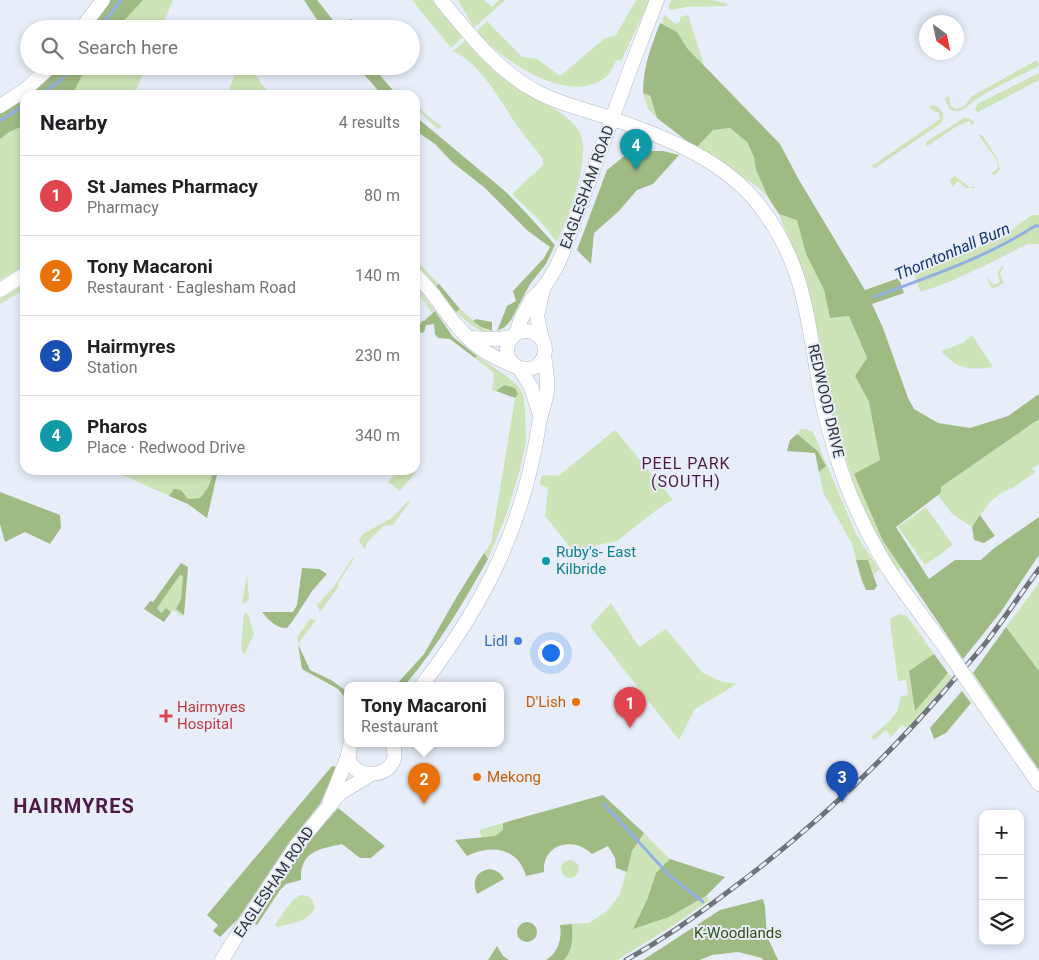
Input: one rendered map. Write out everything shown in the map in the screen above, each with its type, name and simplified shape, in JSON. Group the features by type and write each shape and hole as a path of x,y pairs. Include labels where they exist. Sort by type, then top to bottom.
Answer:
{"street":[{"path":"88,20 103,0"},
{"name":"REDWOOD DRIVE","path":"441,0 480,47 506,71 538,92 574,108 612,118 674,143 712,163 748,192 774,226 787,248 797,272 804,297 825,412 842,472 861,517 893,576 1039,784"},
{"name":"EAGLESHAM ROAD","path":"514,335 532,299 544,287 563,252 657,0"},
{"path":"26,90 42,75"},
{"path":"0,106 20,94"},
{"path":"0,290 20,277"},
{"path":"420,280 456,326 469,338 480,348 494,357 518,367 532,368 541,362 544,356 545,350 542,340 533,332 522,331 497,339 469,338"},
{"name":"EAGLESHAM ROAD","path":"542,340 538,316 544,287"},
{"path":"514,335 507,346 508,358 518,367 531,387 540,416"},
{"path":"424,682 471,614 487,586 511,535 534,458 540,416 547,391 547,373 544,356"},
{"name":"EAGLESHAM ROAD","path":"222,960 296,846 328,806 340,793 370,775 387,768 392,762 394,754 393,747"},
{"path":"350,748 353,766 370,775"},
{"name":"EAGLESHAM ROAD","path":"328,806 350,748"}],"green space":[{"path":"108,0 173,0 165,20 93,20"},
{"path":"108,0 143,0 124,20 93,20"},
{"path":"304,0 317,0 333,20 317,20"},
{"path":"412,0 432,0 463,37 451,48"},
{"path":"458,0 484,0 492,7 499,0 505,0 474,28"},
{"path":"636,0 650,0 621,61 617,60 605,78 590,85 575,87 560,85 528,72 499,53 476,32 487,21 522,57 537,59 560,76 604,39 616,35"},
{"path":"671,0 713,0 727,4 727,6 686,7 672,10 668,8"},
{"path":"664,15 676,24 680,22 680,17 688,15 704,65 687,48 677,32 662,24"},
{"path":"660,23 677,32 687,48 780,144 799,180 865,290 899,278 904,293 872,304 914,409 938,423 970,428 1008,416 1039,394 1039,419 941,487 941,492 938,495 896,527 929,579 955,560 981,560 993,549 1039,517 1039,555 1000,613 963,659 883,541 854,474 880,460 869,402 855,376 867,358 849,316 830,318 824,290 806,254 797,220 779,214 768,197 756,170 754,157 747,142 730,128 713,130 696,148 657,118 650,96 643,93 646,66"},
{"path":"465,41 503,78 555,109 573,123 579,131 583,142 581,171 567,218 557,242 513,193 543,165 543,159 517,126 481,73 472,64 453,51"},
{"path":"1037,60 1039,65 1037,67 988,92 964,109 954,111 950,109 945,98 949,96 950,105 955,109 963,107 972,96"},
{"path":"1039,73 1039,80 979,113 975,110 977,104"},
{"path":"47,75 142,75 136,90 32,90"},
{"path":"47,75 82,75 75,90 32,90"},
{"path":"235,75 255,75 266,90 229,90"},
{"path":"365,75 380,75 393,90 378,90"},
{"path":"643,93 649,96 657,118 648,109"},
{"path":"20,99 20,268 0,280 0,111"},
{"path":"20,99 20,127 0,139 0,111"},
{"path":"931,105 938,107 943,113 943,119 940,124 874,169 872,166 940,119 939,113 929,108"},
{"path":"420,108 425,114 442,127 438,129 420,113"},
{"path":"964,118 969,118 974,122 973,126 969,121 954,128 926,147 926,142"},
{"path":"420,120 506,192 555,245 546,264 530,284 511,320 505,327 497,331 507,306 516,301 513,291 544,258 550,247 528,231 485,188 452,162 435,144 420,134"},
{"path":"730,128 747,142 754,157 756,170 768,197 755,185 696,148 712,130"},
{"path":"979,135 982,135 997,158 1000,169 995,175 991,174 998,168 997,161"},
{"path":"663,151 679,155 653,184 637,190 619,211 594,233 591,264 577,250 607,170 628,153"},
{"path":"955,176 970,188 966,188 958,181 953,187 949,180"},
{"path":"779,214 797,219 806,254 824,290 830,318 849,316 867,359 855,376 869,402 881,460 883,541 901,568 898,571 875,533 857,494 833,416 806,282"},
{"path":"1032,215 1039,215 1039,244 1027,244 956,279 928,290 920,291 914,273 998,239"},
{"path":"420,264 439,284 436,286 420,269"},
{"path":"1003,266 1000,273 1004,283 992,289 986,277 994,285 1000,282 998,271"},
{"path":"439,284 460,309 456,312 436,286"},
{"path":"20,287 20,292 0,304 0,299"},
{"path":"420,291 435,311 431,312 420,297"},
{"path":"460,309 481,327 492,333 482,331 473,326 456,312"},
{"path":"435,311 453,337 477,356 475,358 450,339 438,338 435,334 434,324 426,325 424,332 421,333 420,325"},
{"path":"476,319 492,322 492,331 481,327 473,321"},
{"path":"972,335 993,367 977,369 964,367 952,362 941,351 963,343"},
{"path":"477,356 518,386 523,394 525,409 526,442 519,473 507,513 488,559 484,553 491,543 515,398 518,393 504,385 496,391 492,390 493,372 475,358"},
{"path":"504,385 515,388 518,394 515,398 496,391"},
{"path":"1039,419 1039,464 1032,468 1035,472 990,502 972,527 952,514 938,495 941,492 941,487"},
{"path":"806,429 813,432 856,534 879,570 873,574 868,560 856,560 852,544 823,492 819,472 826,466 819,451 797,434 800,430"},
{"path":"615,430 673,500 659,508 617,541 594,546 579,558 545,516 548,488 540,485 542,475 558,476"},
{"path":"797,434 818,451 826,466 819,472 815,453 787,451 790,440"},
{"path":"122,475 217,475 207,518 188,504"},
{"path":"212,475 217,475 207,518 188,504 169,496 174,489 181,490 188,499 200,498"},
{"path":"394,475 413,475 400,491 388,482"},
{"path":"0,492 60,515 61,528 50,544 25,532 5,542 0,524"},
{"path":"410,501 393,525 383,526 367,543 365,550 359,540 363,534 393,517"},
{"path":"926,507 953,545 925,565 898,527"},
{"path":"980,515 995,536 984,543 974,540 972,527"},
{"path":"484,553 488,559 439,640 407,682 399,682 424,654"},
{"path":"355,557 337,585 339,586 320,612 317,605 333,588 352,558"},
{"path":"856,560 868,560 877,586 874,590 866,590"},
{"path":"181,563 188,567 184,615 176,609 181,599 183,576 180,575 157,608 161,613 166,608 171,612 164,622 144,609 150,601 153,602"},
{"path":"302,568 319,569 327,574 312,591 287,628 279,627 262,612 293,612 297,605"},
{"path":"180,575 183,576 181,599 176,609 184,615 182,616 173,610 171,612 166,608 161,613 157,608"},
{"path":"247,575 249,599 242,603"},
{"path":"1039,583 1039,671 1006,627"},
{"path":"611,603 639,647 666,629 703,673 720,681 737,684 695,709 679,740 590,626"},
{"path":"244,613 248,614 254,634 244,655 241,647"},
{"path":"900,614 907,616 934,654 909,671 915,710 948,673 952,678 907,729 902,725 891,737 886,730 874,740 871,737 894,715 900,697 908,695 906,680 898,681 890,622 891,618"},
{"path":"310,619 316,620 298,644 297,637"},
{"path":"1006,627 1039,671 1039,770 973,673"},
{"path":"298,644 310,670 331,680 344,689 344,696 338,689 302,669"},
{"path":"934,654 948,673 915,711 909,671"},
{"path":"962,691 971,703 946,733 934,739 930,728"},
{"path":"332,766 336,767 320,804 288,844 238,919 220,937 213,931 218,925 207,915"},
{"path":"603,795 644,833 632,851 627,872 616,868 615,858 608,846 592,854 585,848 568,844 560,845 548,854 544,872 526,876 517,859 510,854 494,849 476,852 467,856 455,840 495,836 503,830 503,823"},
{"path":"338,808 385,846 371,858 360,858 342,844 312,853 304,863 301,880 286,884 257,925 255,924 298,854"},
{"path":"503,823 503,830 495,836 482,838 479,830"},
{"path":"644,833 670,859 656,874 647,900 669,917 706,896 710,900 617,960 564,960 571,948 572,924 589,923 607,911 620,894 632,851"},
{"path":"670,859 725,877 706,896 669,917 633,929 647,900 656,873"},
{"path":"566,860 574,860 579,865 577,876 566,878 561,873 561,865"},
{"path":"489,869 498,872 504,879 477,894 476,878 481,872"},
{"path":"300,895 308,896 312,899 315,907 313,912 305,919 277,927 275,925 283,913"},
{"name":"K-Woodlands","path":"763,899 767,936 778,960 763,960 762,958 738,952 712,955 700,960 643,960 720,910"},
{"path":"527,922 534,925 537,932 534,939 527,942 520,939 517,932 520,925"},
{"path":"572,924 572,943 567,956 564,960 546,960 554,953 559,944 560,925"},
{"path":"497,946 503,956 509,960 488,960"}],"waterway":[{"path":"106,20 121,0"},
{"path":"47,90 65,75"},
{"path":"1,120 20,108"},
{"name":"Thorntonhall Burn","path":"874,297 977,257 1035,226 1039,226"},
{"path":"604,804 669,875 703,902"}],"railway":[{"path":"626,960 668,935 720,898 791,842 845,794 897,743 978,652 1039,569"}],"place":[{"name":"Pharos","path":"636,170"},
{"name":"Ruby's- East Kilbride","path":"546,561"},
{"name":"Lidl","path":"518,641"},
{"name":"D'Lish","path":"576,702"},
{"name":"Hairmyres Hospital","path":"166,716"},
{"name":"St James Pharmacy","path":"630,728"},
{"name":"Mekong","path":"477,777"},
{"name":"Hairmyres","path":"842,802"},
{"name":"Tony Macaroni","path":"424,804"}],"district":[{"name":"PEEL PARK (SOUTH)","path":"686,472"},
{"name":"HAIRMYRES","path":"74,806"}]}
